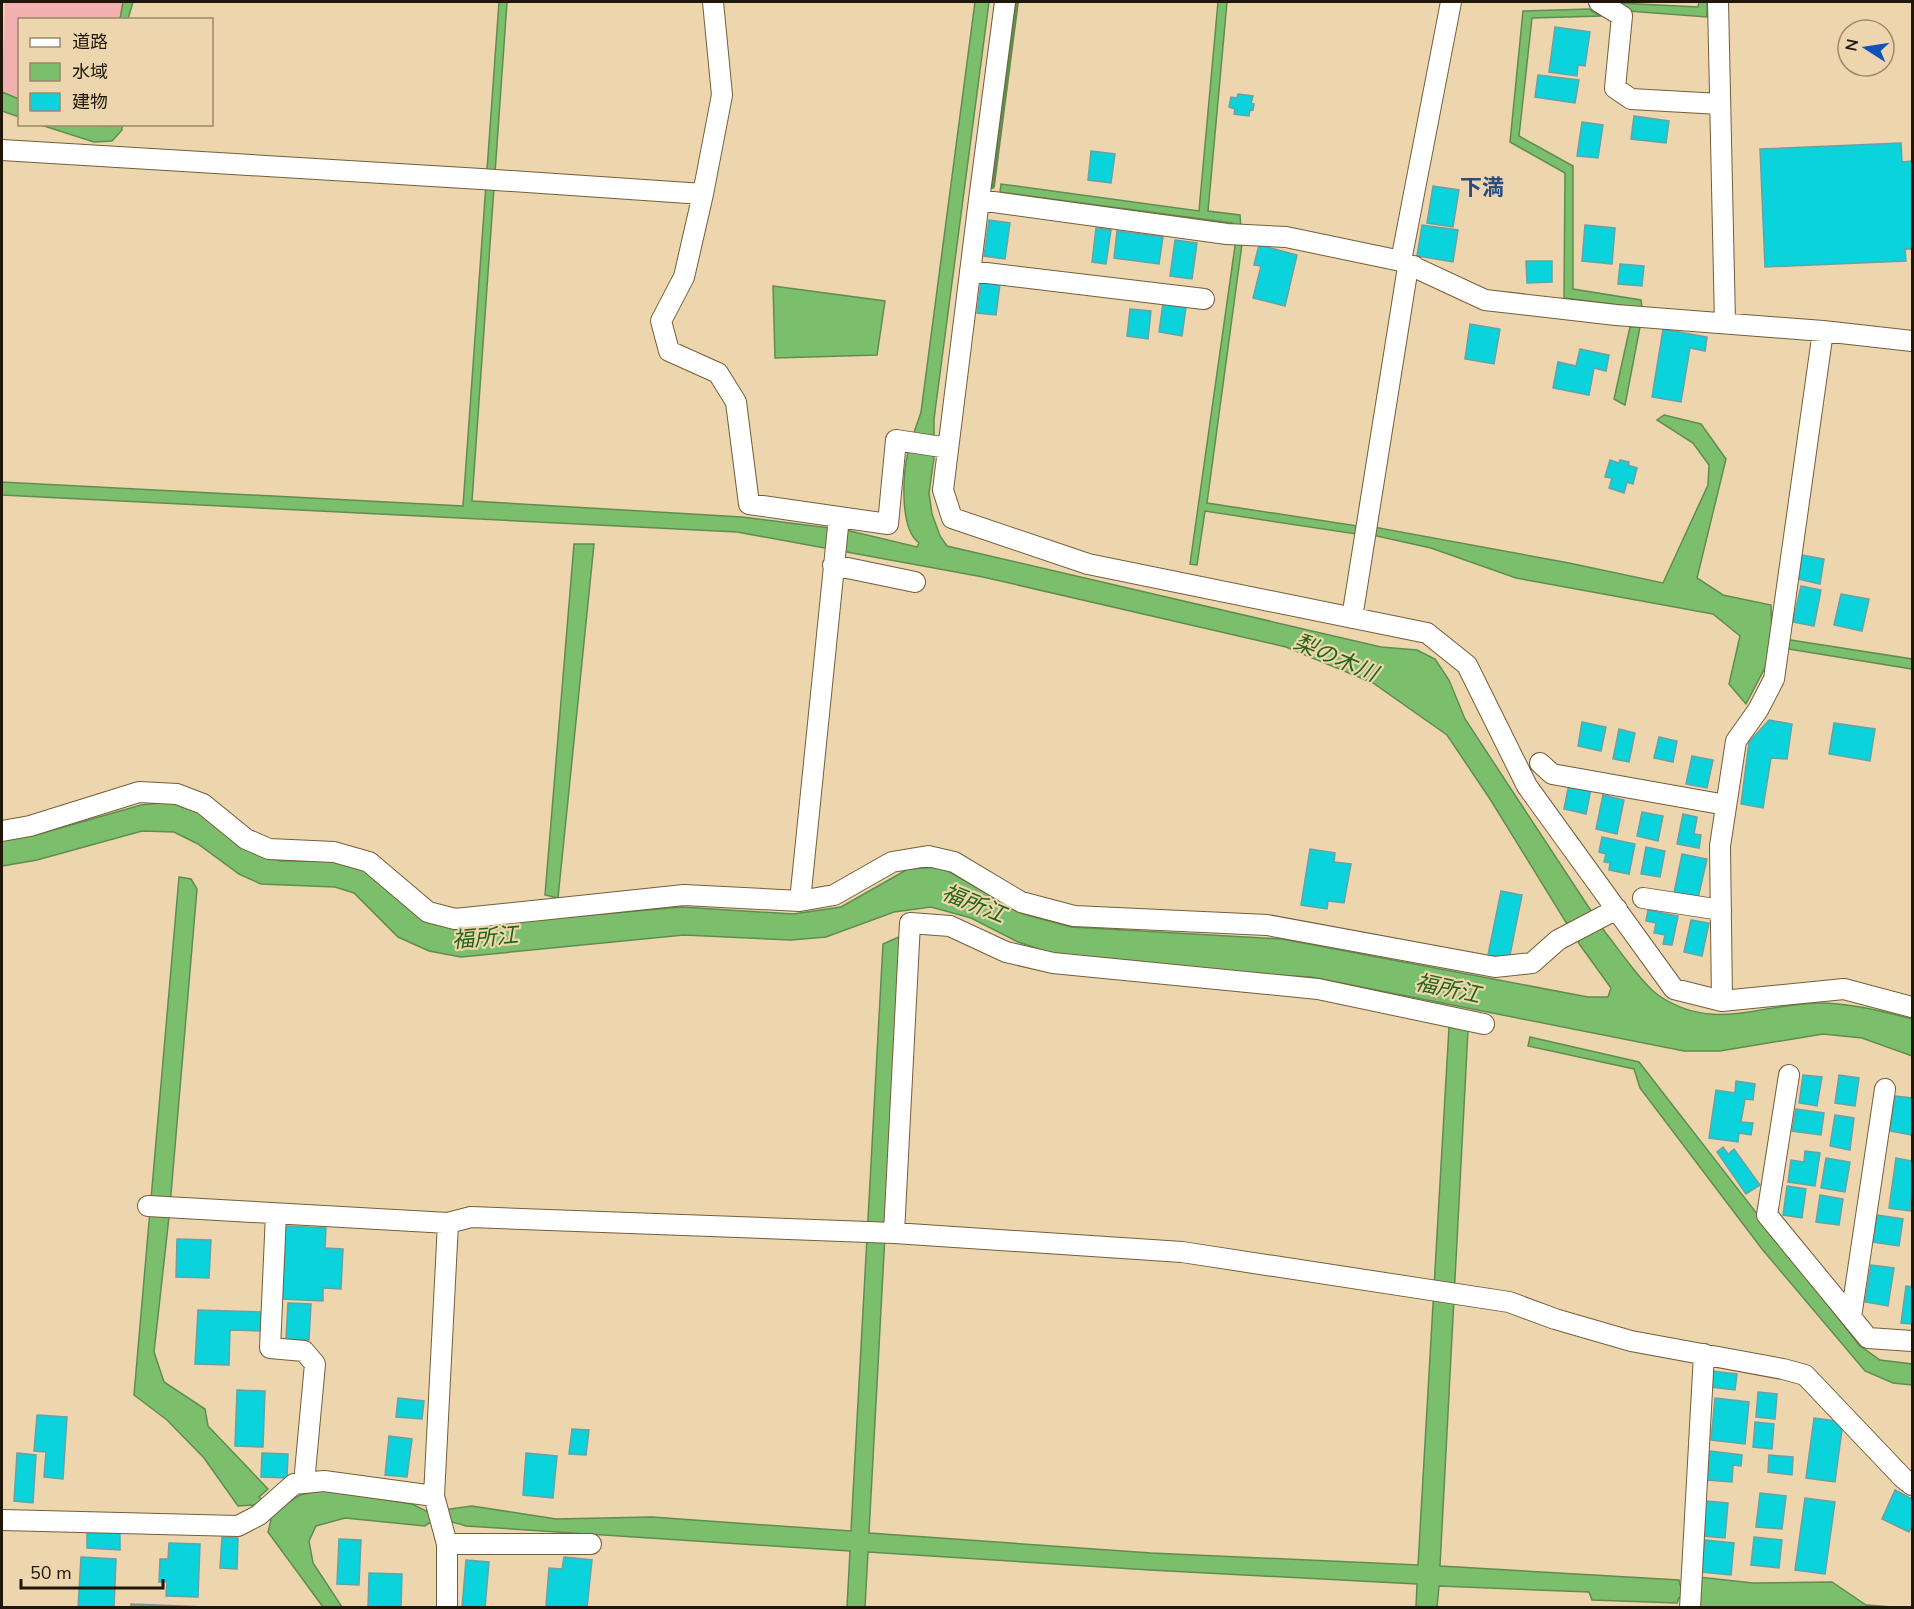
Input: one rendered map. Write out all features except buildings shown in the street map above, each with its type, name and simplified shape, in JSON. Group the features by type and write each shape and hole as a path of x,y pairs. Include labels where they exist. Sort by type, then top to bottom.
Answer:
{"street":[{"path":"713,2 722,94 684,277 661,321 669,351 718,373 736,402 749,504 888,524 896,440 948,448"},
{"path":"1005,2 943,490 952,518 1088,564 1427,633 1467,665 1527,786 1674,989 1722,1001 1844,989 1912,1007"},
{"path":"1352,618 1450,2"},
{"path":"1599,2 1622,16 1615,88 1631,99 1720,104"},
{"path":"1718,2 1725,323"},
{"path":"2,150 703,194"},
{"path":"979,200 1236,234 1286,237 1407,263 1485,300 1616,315 1912,340"},
{"path":"970,271 1204,299"},
{"path":"1722,1001 1720,846 1726,805 1737,741 1758,710 1774,679 1823,331"},
{"path":"800,901 839,517"},
{"path":"834,565 915,582"},
{"path":"1540,763 1552,774 1726,805"},
{"path":"2,831 30,826 139,792 177,794 203,804 246,839 269,849 334,852 369,862 428,912 455,919 684,895 800,901 834,895 892,862 928,856 954,862 1021,902 1074,916 1267,925 1495,967 1532,963 1558,940 1617,909"},
{"path":"1644,898 1721,910"},
{"path":"894,1233 910,923 950,926 1006,952 1053,963 1317,989 1484,1024"},
{"path":"1789,1075 1767,1215 1868,1338 1912,1341"},
{"path":"1851,1317 1884,1089"},
{"path":"148,1206 448,1223 471,1217 894,1233 1182,1252 1461,1294 1509,1302 1555,1319 1631,1341 1783,1369 1805,1376 1912,1485"},
{"path":"276,1214 270,1348 304,1351 315,1364 304,1483"},
{"path":"447,1608 445,1537 435,1500 448,1223"},
{"path":"1690,1597 1704,1354"},
{"path":"2,1520 237,1526 266,1509 294,1484 324,1481 435,1500"},
{"path":"445,1537 591,1544"}],"shaded area":[{"path":"5,2 123,2 120,18 18,18 18,99 2,92"}],"water":[{"path":"123,2 133,2 128,18 120,18"},
{"path":"499,2 507,2 472,501 742,517 846,530 917,547 919,543 908,526 905,513 906,462 921,412 975,2 989,2 934,419 934,458 929,493 932,514 940,536 947,546 1381,647 1417,650 1435,659 1449,680 1465,719 1605,932 1658,995 1678,1006 1698,1012 1717,1014 1736,1014 1818,1003 1877,1010 1912,1019 1912,1056 1862,1038 1823,1034 1720,1051 1684,1051 1311,977 1063,957 1018,942 971,918 931,907 894,912 826,937 791,940 684,935 461,957 429,951 398,937 354,893 335,887 261,884 239,874 198,844 174,832 142,831 37,860 2,866 2,840 36,835 141,805 171,802 202,813 249,850 280,861 335,861 362,866 452,927 682,907 793,914 841,907 908,869 941,867 1023,914 1071,927 1282,939 1588,997 1608,997 1611,988 1580,945 1490,799 1447,735 1373,683 1286,647 983,577 737,532 2,495 2,482 463,506"},
{"path":"1218,2 1227,2 1208,211 1240,215 1242,244 1207,503 1358,526 1356,534 1205,511 1197,565 1190,564 1235,246 1232,223 1000,192 1001,184 1199,211"},
{"path":"1699,2 1707,2 1707,17 1628,11 1616,3 1698,7"},
{"path":"1589,9 1600,16 1532,18 1519,136 1573,166 1573,289 1641,300 1642,308 1564,298 1565,173 1510,142 1523,11"},
{"path":"2,92 18,99 18,117 2,111"},
{"path":"44,126 122,126 122,130 112,141 94,142"},
{"path":"773,286 885,301 877,355 775,358"},
{"path":"1630,327 1640,327 1625,405 1614,399"},
{"path":"1664,415 1701,424 1726,459 1697,578 1723,595 1771,605 1772,637 1912,659 1912,669 1771,646 1769,660 1746,704 1729,684 1740,636 1713,614 1516,578 1431,548 1372,535 1374,527 1663,583 1708,485 1709,465 1693,443 1657,420"},
{"path":"574,544 594,544 558,898 545,895"},
{"path":"179,877 191,879 197,889 169,1217 154,1352 164,1382 205,1409 208,1426 268,1489 259,1497 276,1511 300,1495 322,1490 412,1504 428,1512 472,1506 556,1519 652,1517 851,1531 883,944 901,936 869,1533 1151,1553 1418,1565 1449,1027 1468,1030 1440,1566 1679,1580 1680,1585 1698,1587 1699,1577 1753,1583 1832,1582 1866,1605 1893,1607 1700,1608 1699,1599 1679,1598 1677,1603 1592,1600 1589,1592 1439,1586 1437,1607 1416,1607 1417,1584 868,1552 865,1607 847,1607 850,1551 466,1526 445,1521 434,1521 425,1526 345,1518 316,1526 309,1541 313,1563 342,1607 323,1607 268,1532 271,1520 253,1505 238,1506 204,1458 167,1420 134,1395"},
{"path":"1530,1037 1639,1062 1859,1345 1880,1360 1912,1364 1912,1385 1893,1383 1865,1371 1762,1249 1640,1088 1634,1069 1528,1046"}],"waterway":[{"path":"992,186 1016,2"}],"district":[{"name":"下満","path":"1482,187"}],"water label":[{"name":"梨の木川","path":"1336,657"},
{"name":"福所江","path":"974,903"},
{"name":"福所江","path":"485,937"},
{"name":"福所江","path":"1448,988"}]}
